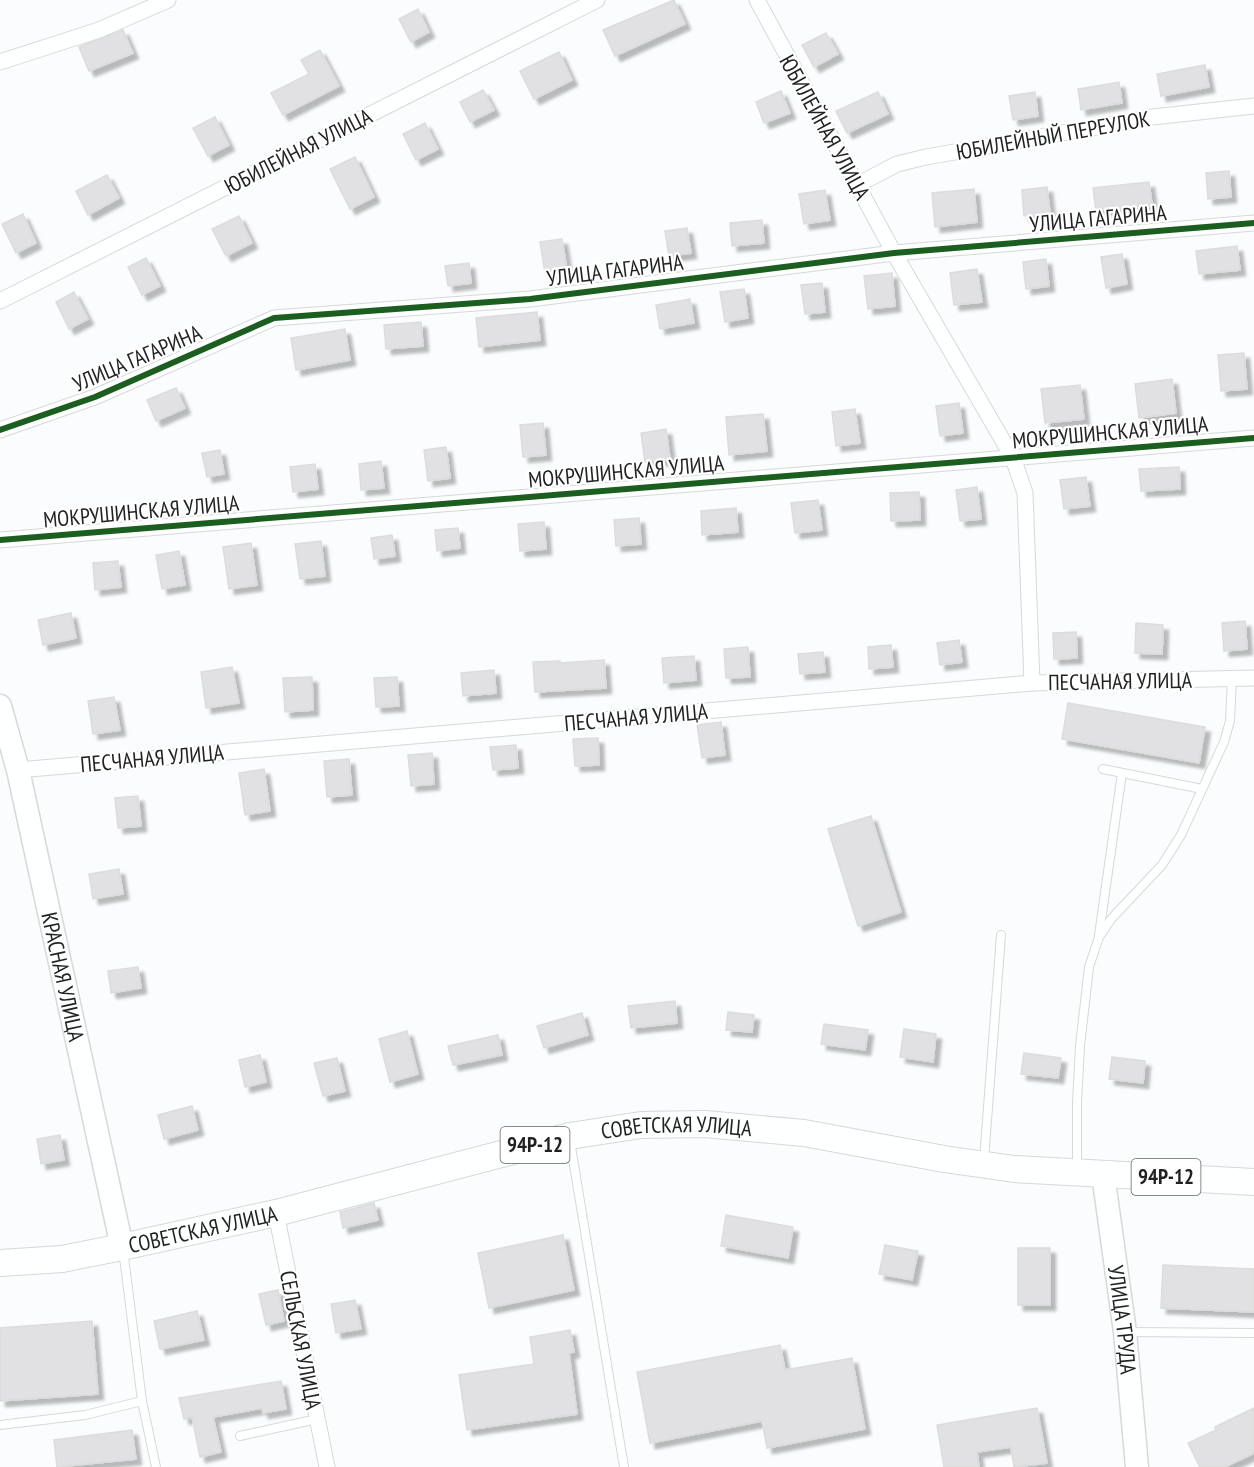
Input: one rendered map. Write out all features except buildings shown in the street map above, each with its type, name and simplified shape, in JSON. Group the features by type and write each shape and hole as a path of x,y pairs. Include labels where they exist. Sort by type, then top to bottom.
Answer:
{"main road":[{"name":"СОВЕТСКАЯ УЛИЦА","path":"0,1263 62,1259 276,1214 570,1136 641,1125 705,1124 804,1133 1014,1169 1254,1182"}],"street":[{"path":"0,62 99,30 168,0"},
{"name":"ЮБИЛЕЙНАЯ УЛИЦА","path":"0,301 597,0"},
{"name":"ЮБИЛЕЙНАЯ УЛИЦА","path":"757,0 894,253 1013,458 1025,492 1032,683"},
{"name":"ЮБИЛЕЙНЫЙ ПЕРЕУЛОК","path":"857,185 897,164 926,157 1153,117 1254,106"},
{"name":"УЛИЦА ГАГАРИНА","path":"0,430 95,397 274,318 530,299 894,253 1254,224"},
{"name":"МОКРУШИНСКАЯ УЛИЦА","path":"0,540 1254,438"},
{"name":"ПЕСЧАНАЯ УЛИЦА","path":"18,770 1032,683 1254,678"},
{"name":"КРАСНАЯ УЛИЦА","path":"0,706 18,770 122,1247"},
{"name":"УЛИЦА ТРУДА","path":"1103,1174 1125,1332 1137,1467"},
{"name":"СЕЛЬСКАЯ УЛИЦА","path":"276,1214 327,1467"}],"lane":[{"path":"1099,937 1112,918 1162,865 1181,835 1224,742 1230,721 1232,678"},
{"path":"1103,769 1202,789"},
{"path":"1077,1173 1080,1046 1089,967 1099,937 1122,773"},
{"path":"984,1165 1001,935"},
{"path":"570,1136 624,1467"},
{"path":"122,1247 142,1401 154,1466"},
{"path":"1125,1332 1253,1333"},
{"path":"0,1425 85,1415 142,1401"},
{"path":"240,1436 317,1419"}],"cycle path":[{"path":"0,430 95,397 274,318 530,299 894,253 1254,223"},
{"path":"0,540 1254,438"}]}
